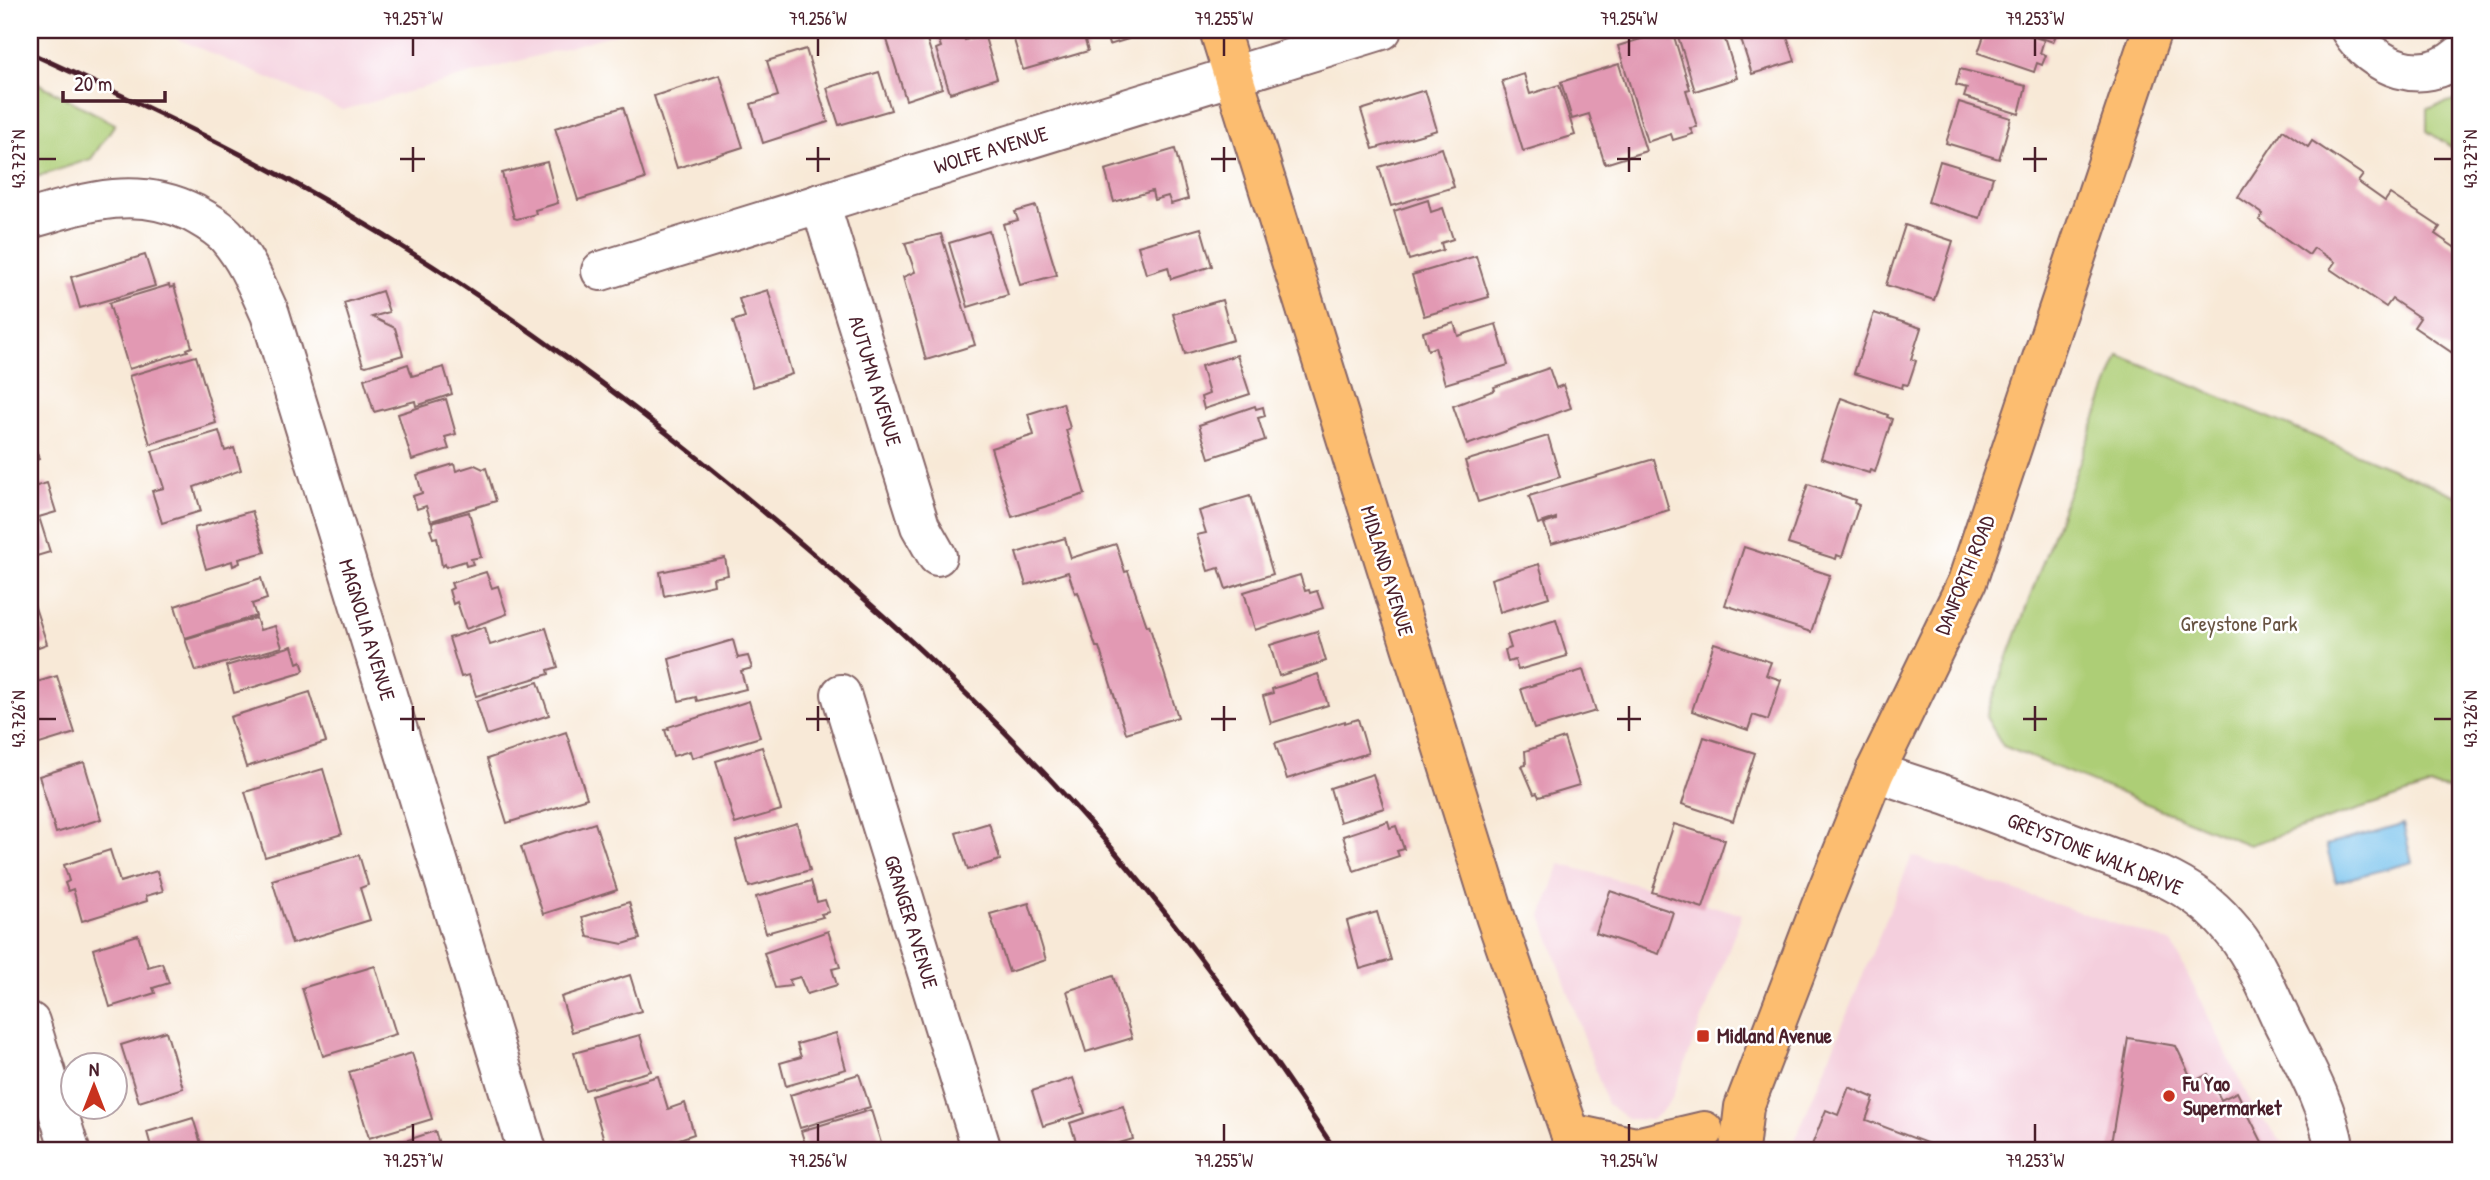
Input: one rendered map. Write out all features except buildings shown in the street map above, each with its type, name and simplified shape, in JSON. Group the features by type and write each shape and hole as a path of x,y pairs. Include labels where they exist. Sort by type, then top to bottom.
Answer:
{"main road":[{"name":"MIDLAND AVENUE","path":"1219,30 1496,919 1573,1142"},
{"name":"DANFORTH ROAD","path":"1740,1150 1744,1107 1820,908 1875,772 1967,582 2152,30"},
{"path":"1573,1142 1636,1147 1700,1141 1744,1107"}],"street":[{"name":"WOLFE AVENUE","path":"601,271 1382,30"},
{"path":"2350,30 2365,50 2384,64 2407,71 2431,69 2454,61 2460,55"},
{"name":"MAGNOLIA AVENUE","path":"30,219 86,202 121,197 153,199 182,208 204,219 226,235 251,273 270,314 527,1150"},
{"name":"AUTUMN AVENUE","path":"820,203 920,526 937,556"},
{"name":"GRANGER AVENUE","path":"841,694 982,1150"},
{"name":"GREYSTONE WALK DRIVE","path":"1875,772 1948,796 2161,876 2208,905 2231,928 2253,960 2324,1107 2335,1150"},
{"path":"30,1022 70,1150"}],"shaded area":[{"path":"157,30 629,30 343,110"},
{"path":"1912,856 2172,943 2255,1111 2290,1150 1791,1150"},
{"path":"1560,864 1742,914 1671,1101 1652,1120 1628,1119 1607,1104 1542,916"}],"green space":[{"path":"30,79 115,124 91,159 30,179"},
{"path":"2460,99 2460,153 2427,131 2427,109"},
{"name":"Greystone Park","path":"2119,355 2460,497 2460,791 2431,786 2249,845 2003,746 1986,717"}],"water":[{"path":"2403,824 2412,862 2336,882 2326,845"}],"railway":[{"path":"30,53 221,144 393,241 566,357 731,484 936,665 1009,736 1079,811 1181,933 1335,1150"}],"place":[{"name":"Midland Avenue","path":"1703,1036"},
{"name":"Fu Yao Supermarket","path":"2169,1096"}]}
